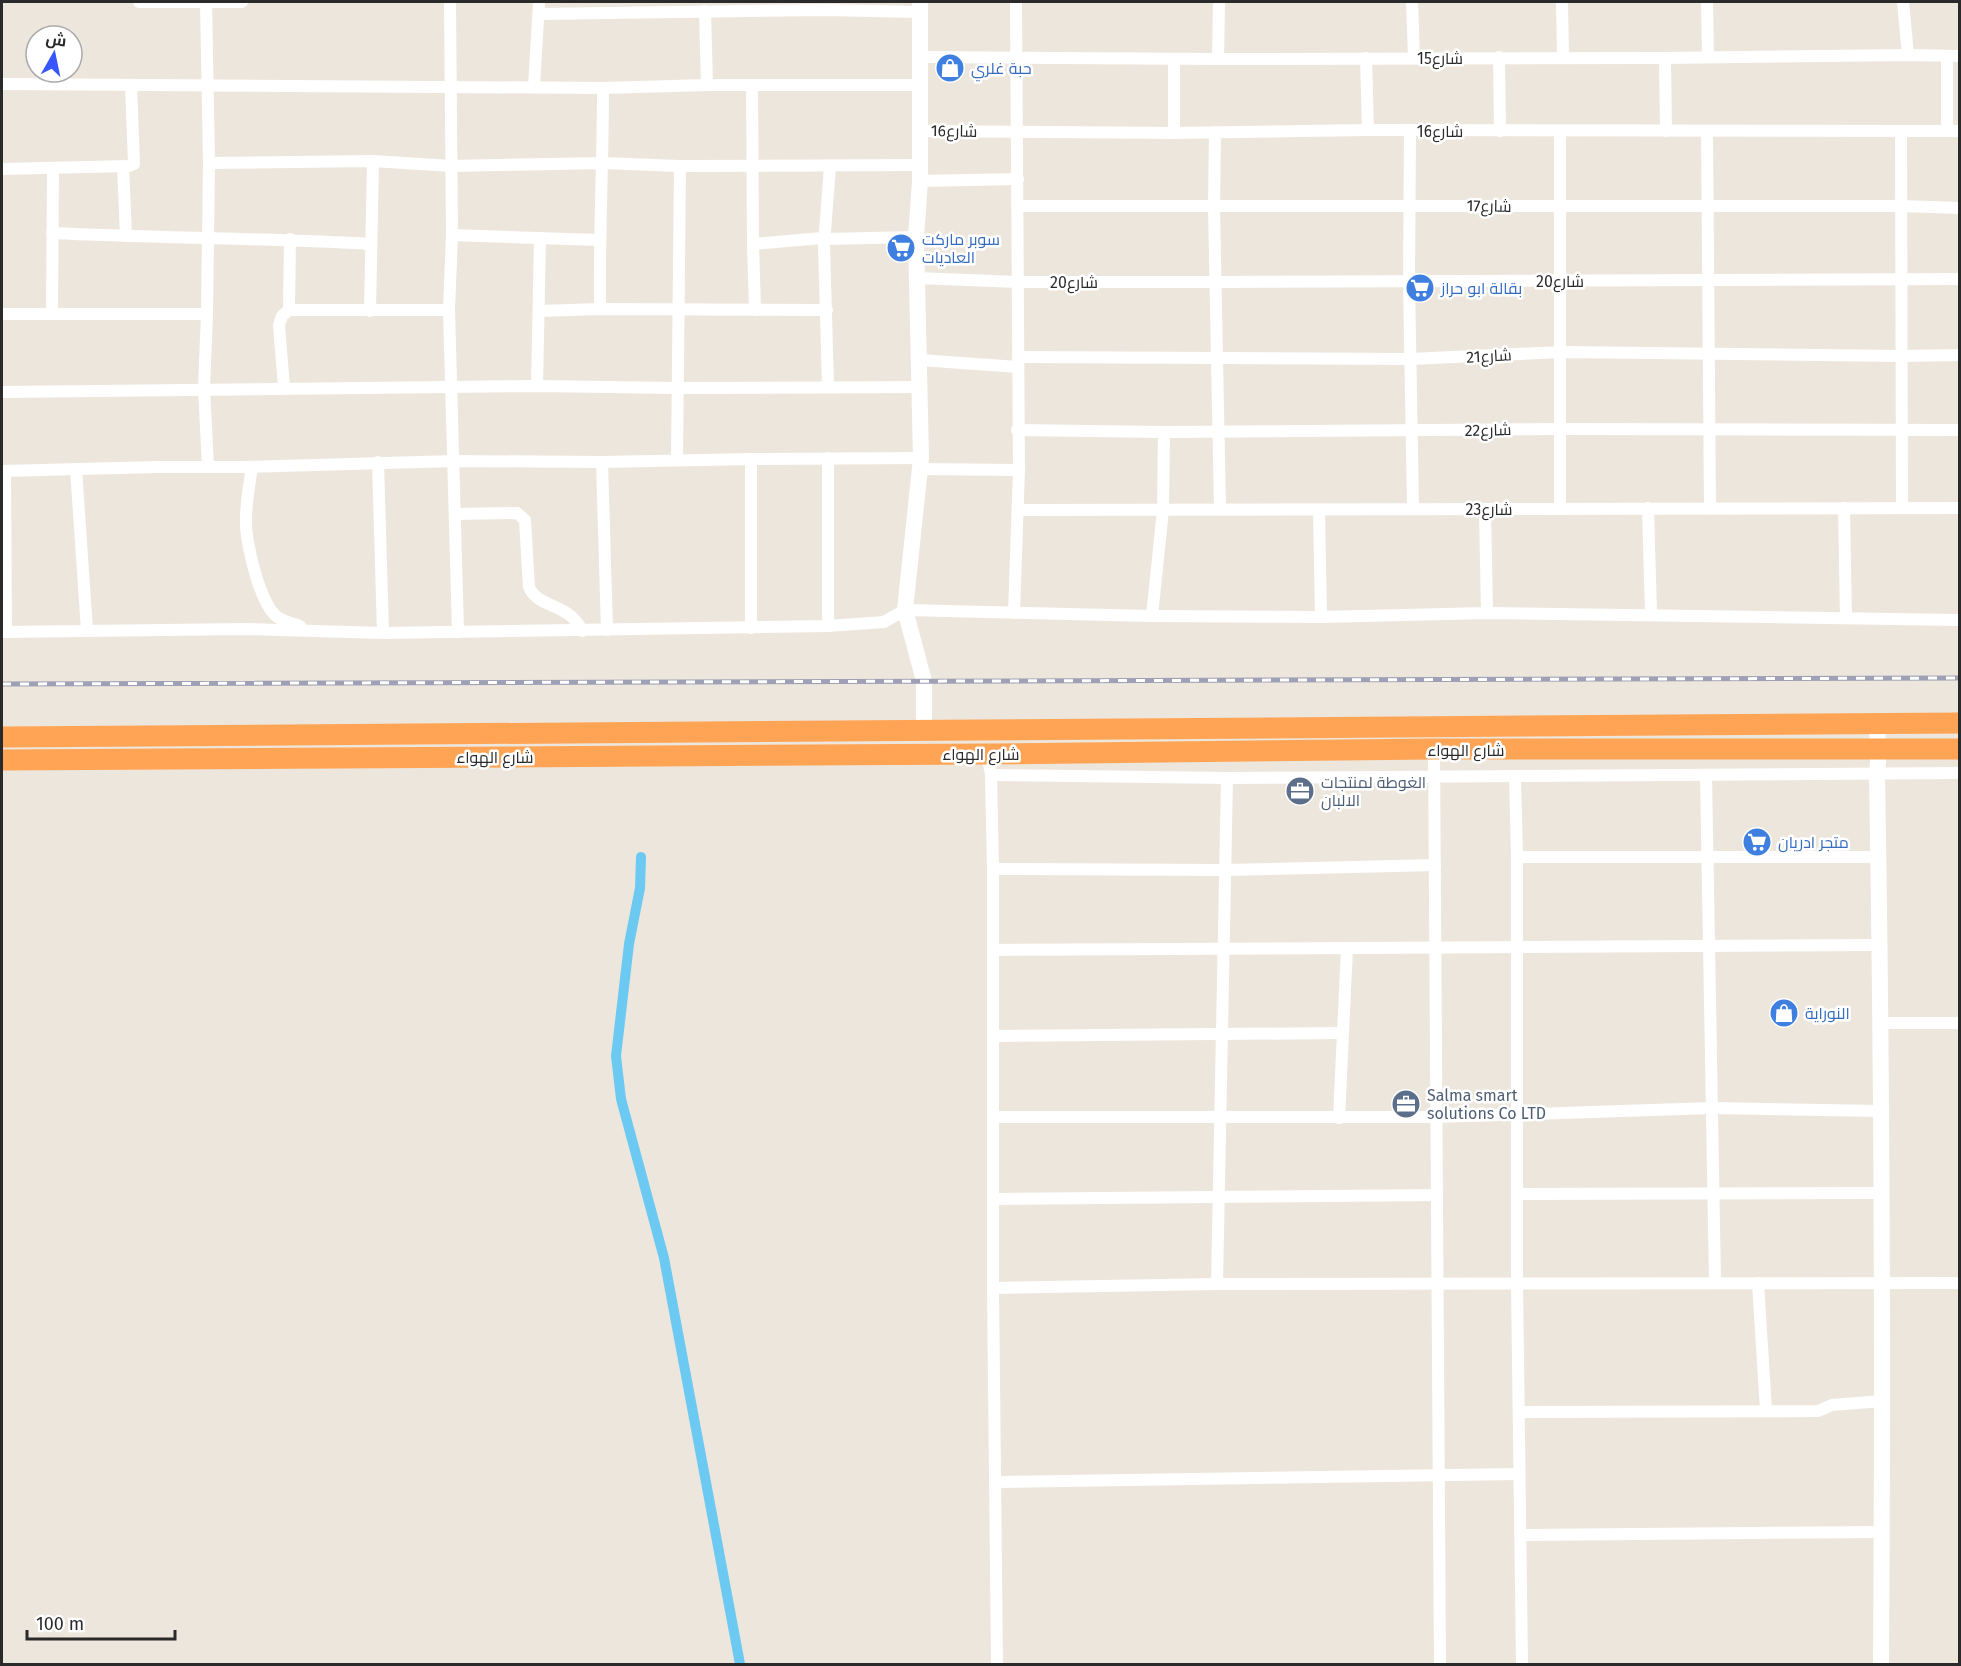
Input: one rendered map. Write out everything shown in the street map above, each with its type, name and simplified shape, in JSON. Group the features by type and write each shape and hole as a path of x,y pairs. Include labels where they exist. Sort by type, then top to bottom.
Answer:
{"highway":[{"name":"شارع الهواء","path":"2,737 1959,723"},
{"name":"شارع الهواء","path":"2,760 989,765 1434,749 1959,749"}],"street":[{"path":"139,2 242,2"},
{"path":"206,2 209,163 204,388 208,466"},
{"path":"450,2 452,87 450,310 458,632"},
{"path":"1014,613 1019,470 1016,2"},
{"path":"1218,59 1219,2"},
{"path":"1412,2 1414,58"},
{"path":"1562,2 1563,58"},
{"path":"1707,2 1708,57"},
{"path":"1903,2 1908,55"},
{"path":"534,87 539,8 920,7 920,173 916,237 921,464 905,610 924,681 924,730"},
{"path":"706,85 712,8"},
{"path":"1953,56 1953,131"},
{"name":"شارع15","path":"920,57 1218,59 1953,56"},
{"path":"1500,57 1500,131"},
{"path":"1366,58 1368,130"},
{"path":"1665,58 1666,131"},
{"path":"1174,59 1174,133"},
{"path":"2,84 603,88 706,85 920,85"},
{"path":"752,85 755,310"},
{"path":"2,169 134,164 131,86"},
{"path":"600,309 599,240 603,163 603,88"},
{"name":"شارع16","path":"920,131 1174,133 1368,130 1953,131"},
{"path":"1410,131 1409,282 1413,508"},
{"path":"1560,131 1560,508"},
{"path":"1707,131 1710,508"},
{"path":"1215,132 1214,207 1220,509"},
{"path":"1901,132 1902,507"},
{"path":"209,163 373,161 452,166 603,163 680,166 830,166 1018,179"},
{"path":"370,311 373,161"},
{"path":"123,165 126,236"},
{"path":"677,460 680,166"},
{"path":"828,386 825,239 830,166"},
{"path":"52,313 53,168"},
{"name":"شارع17","path":"1018,206 1901,206 1959,208"},
{"path":"52,233 208,239 290,239 371,244"},
{"path":"452,235 599,240"},
{"path":"753,244 822,238 916,237"},
{"path":"537,386 540,238"},
{"path":"289,310 290,239"},
{"name":"شارع20","path":"918,278 1017,282 1959,279"},
{"path":"284,388 279,325 282,316 289,310 450,310"},
{"path":"539,311 827,310"},
{"path":"2,314 207,314"},
{"name":"شارع21","path":"920,360 1018,362 1218,358 1410,359 1561,352 1959,355"},
{"path":"2,392 452,386 921,387"},
{"name":"شارع22","path":"1017,430 1164,432 1709,428 1959,430"},
{"path":"1152,616 1163,510 1164,432"},
{"path":"1019,470 828,458 602,462 378,462 252,467 3,471 4,632 244,629 383,633 751,628 884,622 905,610 1152,616 1322,617 1487,613 1959,620"},
{"path":"828,458 828,626"},
{"path":"751,459 751,628"},
{"path":"378,462 383,633"},
{"path":"602,462 607,630"},
{"path":"252,467 246,527 260,590 275,615 287,622 315,631"},
{"path":"76,469 87,630"},
{"path":"1648,508 1652,614"},
{"path":"1844,508 1846,618"},
{"name":"شارع23","path":"1018,510 1959,508"},
{"path":"1485,509 1487,613"},
{"path":"1319,510 1322,617"},
{"path":"455,514 521,514 525,520 531,592 539,599 572,615 582,631"},
{"path":"1876,724 1880,750 1876,774 1881,1111 1881,1665"},
{"path":"1434,749 1440,1665"},
{"path":"997,1665 993,1288 993,869 989,765 1227,778 1959,773"},
{"path":"1706,775 1715,1283"},
{"path":"1515,776 1517,1284 1522,1665"},
{"path":"1217,1284 1227,778"},
{"path":"1517,857 1878,857"},
{"path":"993,869 1226,870 1435,865"},
{"path":"993,950 1880,945"},
{"path":"1339,1118 1347,948"},
{"path":"1880,1023 1959,1023"},
{"path":"993,1036 1343,1033"},
{"path":"993,1118 1518,1116 1712,1108 1881,1111"},
{"path":"1517,1194 1881,1192"},
{"path":"993,1199 1437,1195"},
{"path":"1758,1283 1766,1410"},
{"path":"993,1288 1217,1284 1959,1283"},
{"path":"1519,1412 1818,1411 1832,1405 1882,1401"},
{"path":"995,1482 1519,1474"},
{"path":"1520,1535 1882,1532"}],"waterway":[{"path":"641,857 640,888 629,944 616,1056 621,1099 664,1258 740,1664"}],"railway":[{"path":"2,684 1960,678"}],"place":[{"name":"حبة غلري","path":"950,68"},
{"name":"سوبر ماركت العاديات","path":"901,248"},
{"name":"بقالة ابو حراز","path":"1420,288"},
{"name":"الغوطة لمنتجات الالبان","path":"1300,791"},
{"name":"متجر ادريان","path":"1757,842"},
{"name":"النوراية","path":"1784,1013"},
{"name":"Salma smart solutions Co LTD","path":"1406,1104"}]}
